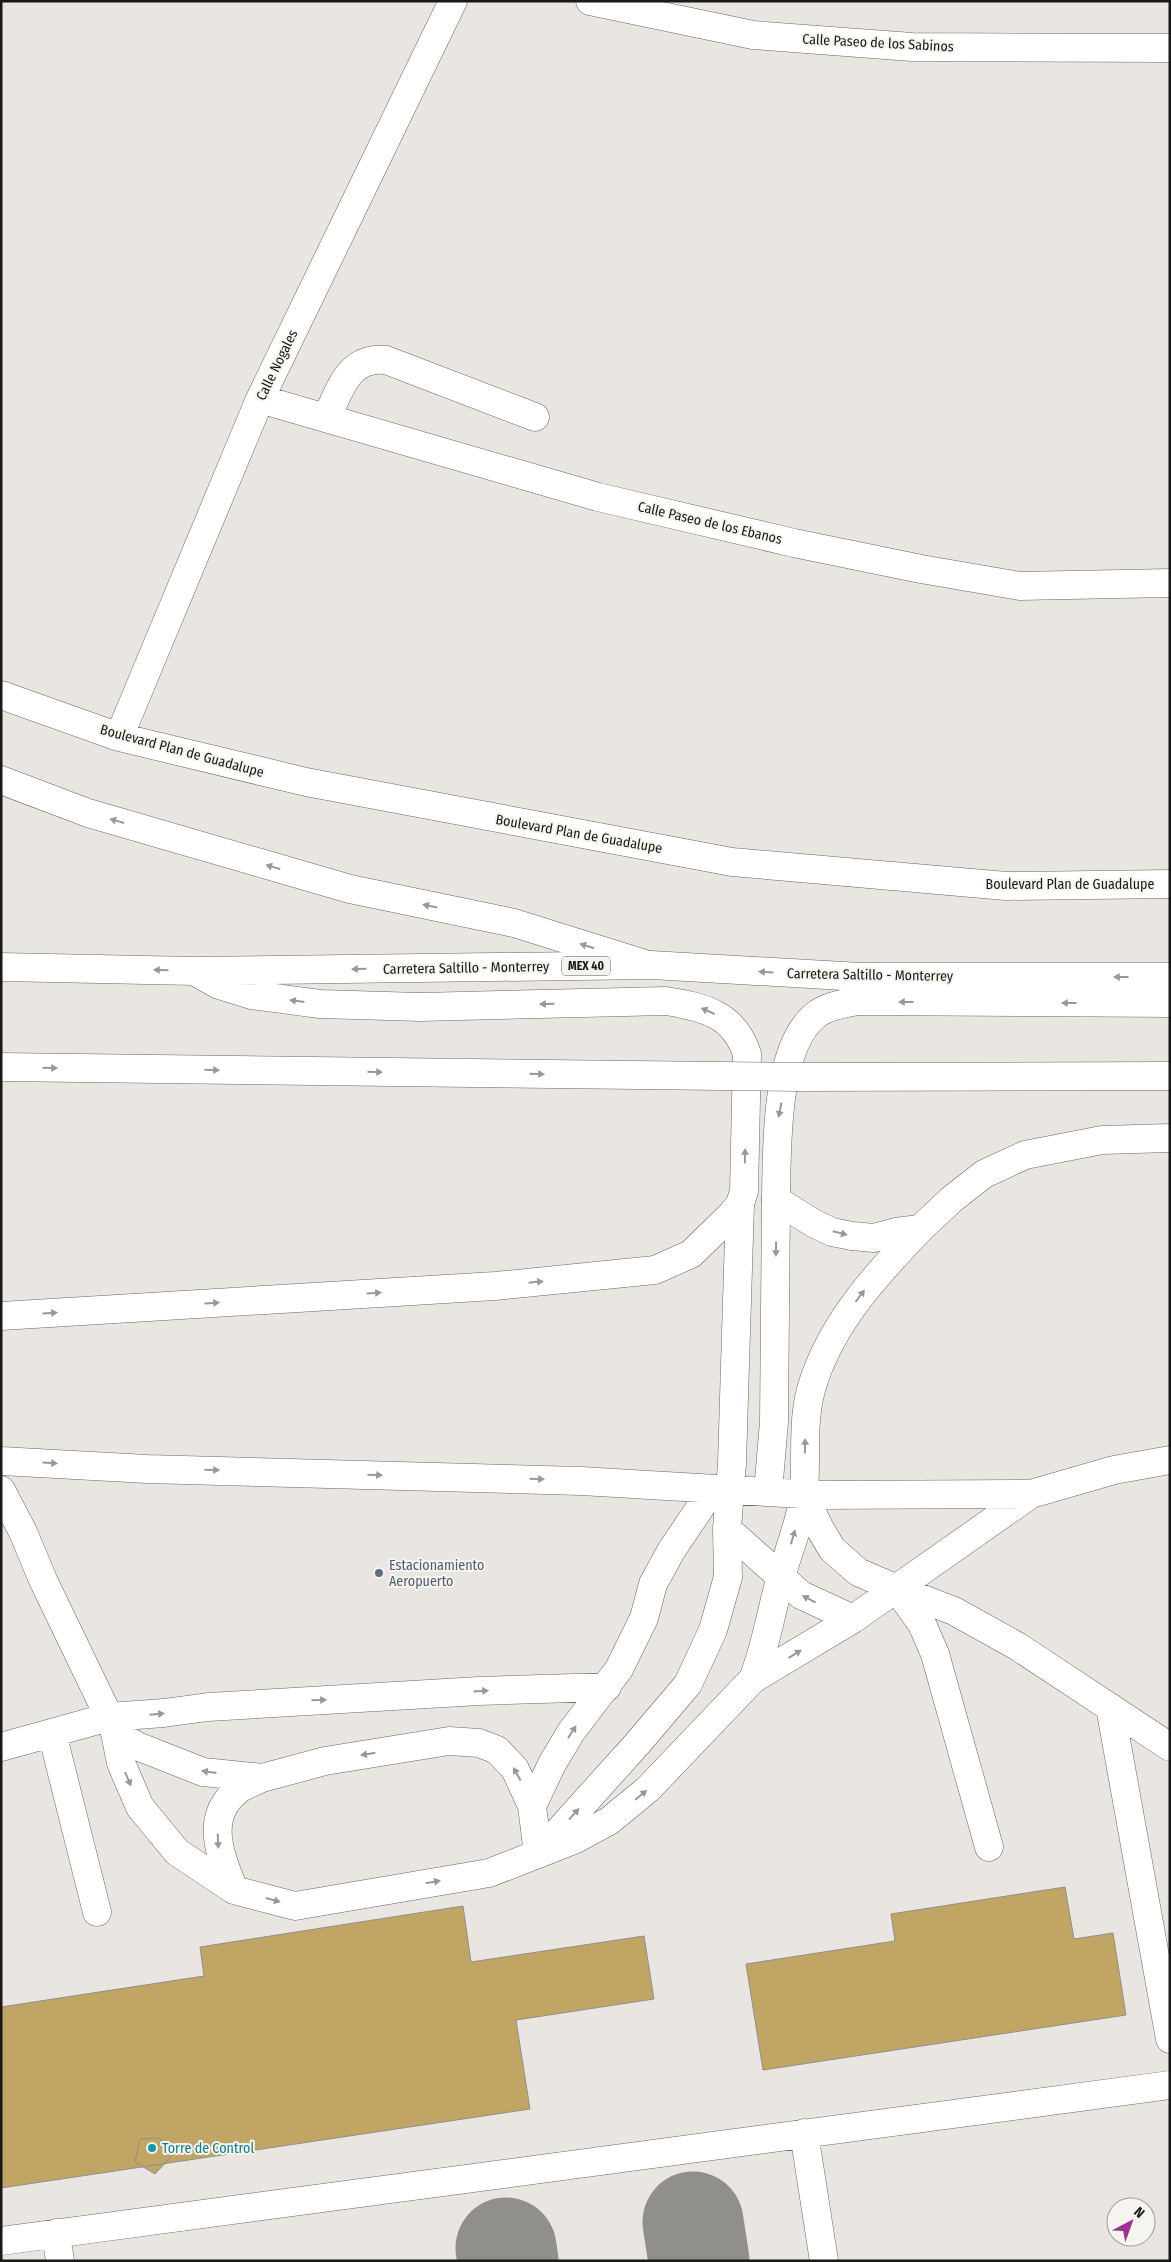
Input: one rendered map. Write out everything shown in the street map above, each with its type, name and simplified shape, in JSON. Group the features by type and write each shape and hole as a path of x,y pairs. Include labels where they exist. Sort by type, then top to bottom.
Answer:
{"main road":[{"name":"Calle Nogales","path":"120,737 260,399 453,1"},
{"name":"Calle Paseo de los Sabinos","path":"590,1 752,35 912,47 1170,48"},
{"path":"326,418 348,375 356,366 377,359 386,360 535,417"},
{"name":"Calle Paseo de los Ebanos","path":"260,399 598,497 794,543 922,570 1020,586 1170,583"},
{"name":"Boulevard Plan de Guadalupe","path":"1,695 120,737 306,782 732,862 1006,886 1170,884"},
{"path":"1,780 88,813 350,889 514,923 651,966"},
{"name":"Carretera Saltillo - Monterrey","path":"1,967 194,971 651,966 860,977 1170,977"},
{"path":"194,971 219,985 251,995 320,1004 420,1007 666,1001 696,1006 720,1017 742,1037 747,1054 744,1192 740,1204 721,1490 727,1529 728,1577 713,1630 688,1684 538,1854"},
{"path":"768,1492 774,1422 777,1125 792,1049 807,1024 818,1013 834,1005 857,1001 1170,1003"},
{"path":"1,1067 784,1077 1170,1076"},
{"path":"753,1679 764,1651 780,1579 804,1494 805,1421 813,1380 846,1314 874,1278 920,1229 952,1199 984,1174 1025,1155 1102,1140 1170,1138"},
{"path":"776,1200 815,1224 852,1236 874,1238 896,1232 920,1229"},
{"path":"2,1317 495,1286 655,1270 691,1254 726,1222 740,1204"},
{"path":"1,1461 147,1468 581,1481 804,1494 1031,1494 1114,1470 1170,1460"},
{"path":"1,1490 23,1532 43,1580 112,1725 121,1763 140,1807 177,1852 234,1890 295,1906 489,1872 576,1839 609,1821 648,1789 753,1679 853,1619 1031,1494"},
{"path":"532,1806 552,1764 571,1732 607,1687 634,1642 644,1618 653,1584 672,1551 721,1490"},
{"path":"804,1494 819,1527 832,1549 858,1572 954,1611 1017,1646 1110,1707 1168,1737"},
{"path":"727,1529 780,1579 801,1595 853,1619"},
{"path":"897,1589 922,1624 935,1654 989,1847"},
{"path":"1,1747 52,1733 270,1702 607,1687"},
{"path":"1110,1707 1152,1951 1170,2039"},
{"path":"112,1725 137,1746 203,1772 262,1778"},
{"path":"52,1733 97,1912"},
{"path":"234,1890 218,1852 218,1827 223,1809 237,1790 262,1778 325,1761 449,1740 479,1743 497,1750 515,1769 532,1806 538,1854"},
{"path":"1,2241 1170,2085"},
{"path":"804,2133 824,2261"},
{"path":"56,2233 60,2261"}],"building":[{"path":"1065,1887 1074,1939 1113,1933 1126,2015 763,2070 746,1964 895,1941 891,1914"},
{"path":"463,1906 471,1962 644,1936 654,1999 516,2020 530,2109 1,2188 1,2007 204,1976 200,1947"},
{"name":"Torre de Control","path":"160,2138 171,2157 155,2174 135,2162 140,2139"}],"taxiway":[{"path":"693,2222 699,2261"},
{"path":"506,2248 508,2261"}],"place":[{"name":"Estacionamiento Aeropuerto","path":"379,1573"},
{"name":"Torre de Control","path":"152,2148"}]}
